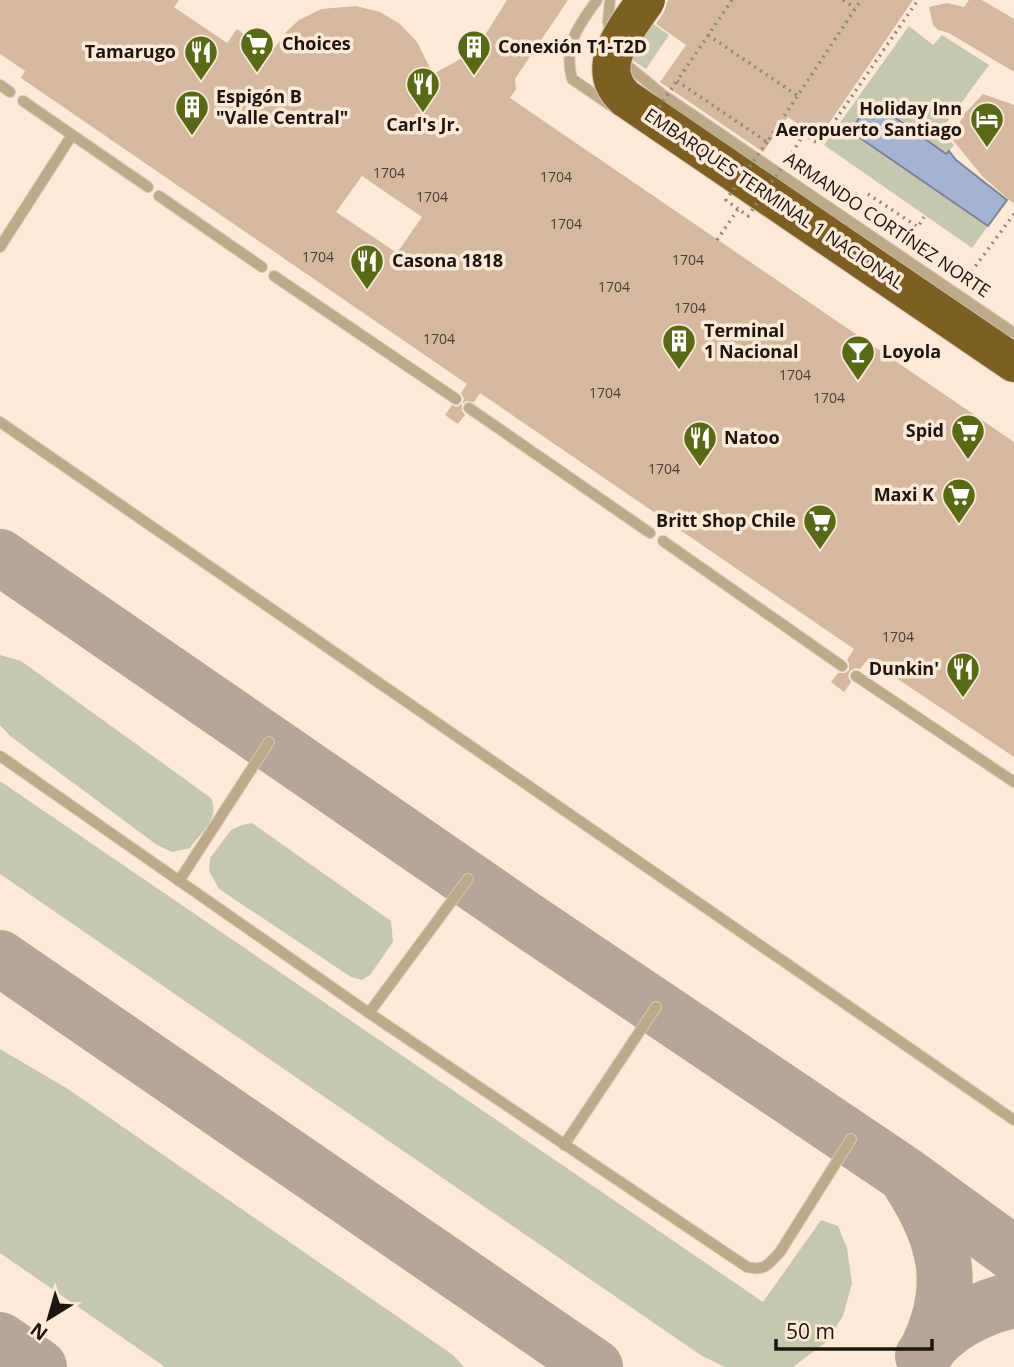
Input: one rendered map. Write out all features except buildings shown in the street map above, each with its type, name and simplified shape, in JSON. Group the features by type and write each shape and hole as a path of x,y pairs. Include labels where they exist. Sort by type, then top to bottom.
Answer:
{"highway":[{"name":"EMBARQUES TERMINAL 1 NACIONAL","path":"646,0 622,35 612,56 611,69 617,90 748,193 1014,363"}],"lane":[{"path":"597,0 571,42 568,63 572,79 622,113"},
{"name":"ARMANDO CORTÍNEZ NORTE","path":"610,0 608,22 613,47 616,55 628,68 662,94 1014,333"},
{"path":"0,85 10,92"},
{"path":"23,101 148,187"},
{"path":"0,247 72,135"},
{"path":"159,196 262,267"},
{"path":"274,276 456,399"},
{"path":"469,408 650,533"},
{"path":"0,422 1014,1120"},
{"path":"663,541 842,666"},
{"path":"856,676 1014,782"},
{"path":"179,881 269,742"},
{"path":"0,756 369,1013 747,1267 758,1269 771,1262 780,1252 850,1139"},
{"path":"369,1013 468,879"},
{"path":"564,1145 656,1007"}],"path":[{"path":"659,107 732,0"},
{"path":"843,0 855,8"},
{"path":"717,240 748,193 767,142 861,0"},
{"path":"748,193 792,153 804,134 819,144 918,0"},
{"path":"708,35 798,96"},
{"path":"677,81 767,142"},
{"path":"868,194 918,227 924,217"},
{"path":"956,293 1014,214"}],"green space":[{"path":"622,2 669,35 646,69 622,53"},
{"path":"909,26 933,45 942,35 989,65 940,132 954,145 947,154 872,101 850,131 988,226 972,248 824,145"},
{"path":"0,655 21,661 211,798 211,819 190,848 172,852 157,845 10,736 0,725"},
{"path":"0,781 763,1302 821,1220 838,1226 847,1248 852,1283 843,1316 825,1343 793,1367 725,1367 702,1356 0,874"},
{"path":"252,823 391,921 393,942 370,975 362,980 351,977 219,889 209,871 210,858 231,830"},
{"path":"0,1049 68,1089 453,1355 464,1367 165,1367 0,1253"}],"water":[{"path":"872,101 946,154 949,151 956,160 1007,200 988,226 850,131"}],"taxiway":[{"path":"0,557 527,920 904,1174 1014,1254"},
{"path":"0,958 595,1367"},
{"path":"909,1181 932,1223 944,1263 942,1305 937,1327 927,1350"},
{"path":"923,1356 940,1336 963,1319 988,1307 1014,1300"},
{"path":"0,1340 39,1367"}],"place":[{"name":"Choices","path":"257,74"},
{"name":"Conexión T1-T2D","path":"474,77"},
{"name":"Tamarugo","path":"201,82"},
{"name":"Carl's Jr.","path":"423,114"},
{"name":"Espigón B \"Valle Central\"","path":"192,137"},
{"name":"Holiday Inn Aeropuerto Santiago","path":"987,149"},
{"name":"Casona 1818","path":"367,291"},
{"name":"Terminal 1 Nacional","path":"679,371"},
{"name":"Loyola","path":"858,382"},
{"name":"Spid","path":"968,461"},
{"name":"Natoo","path":"700,468"},
{"name":"Maxi K","path":"959,525"},
{"name":"Britt Shop Chile","path":"820,551"},
{"name":"Dunkin'","path":"963,699"}]}
